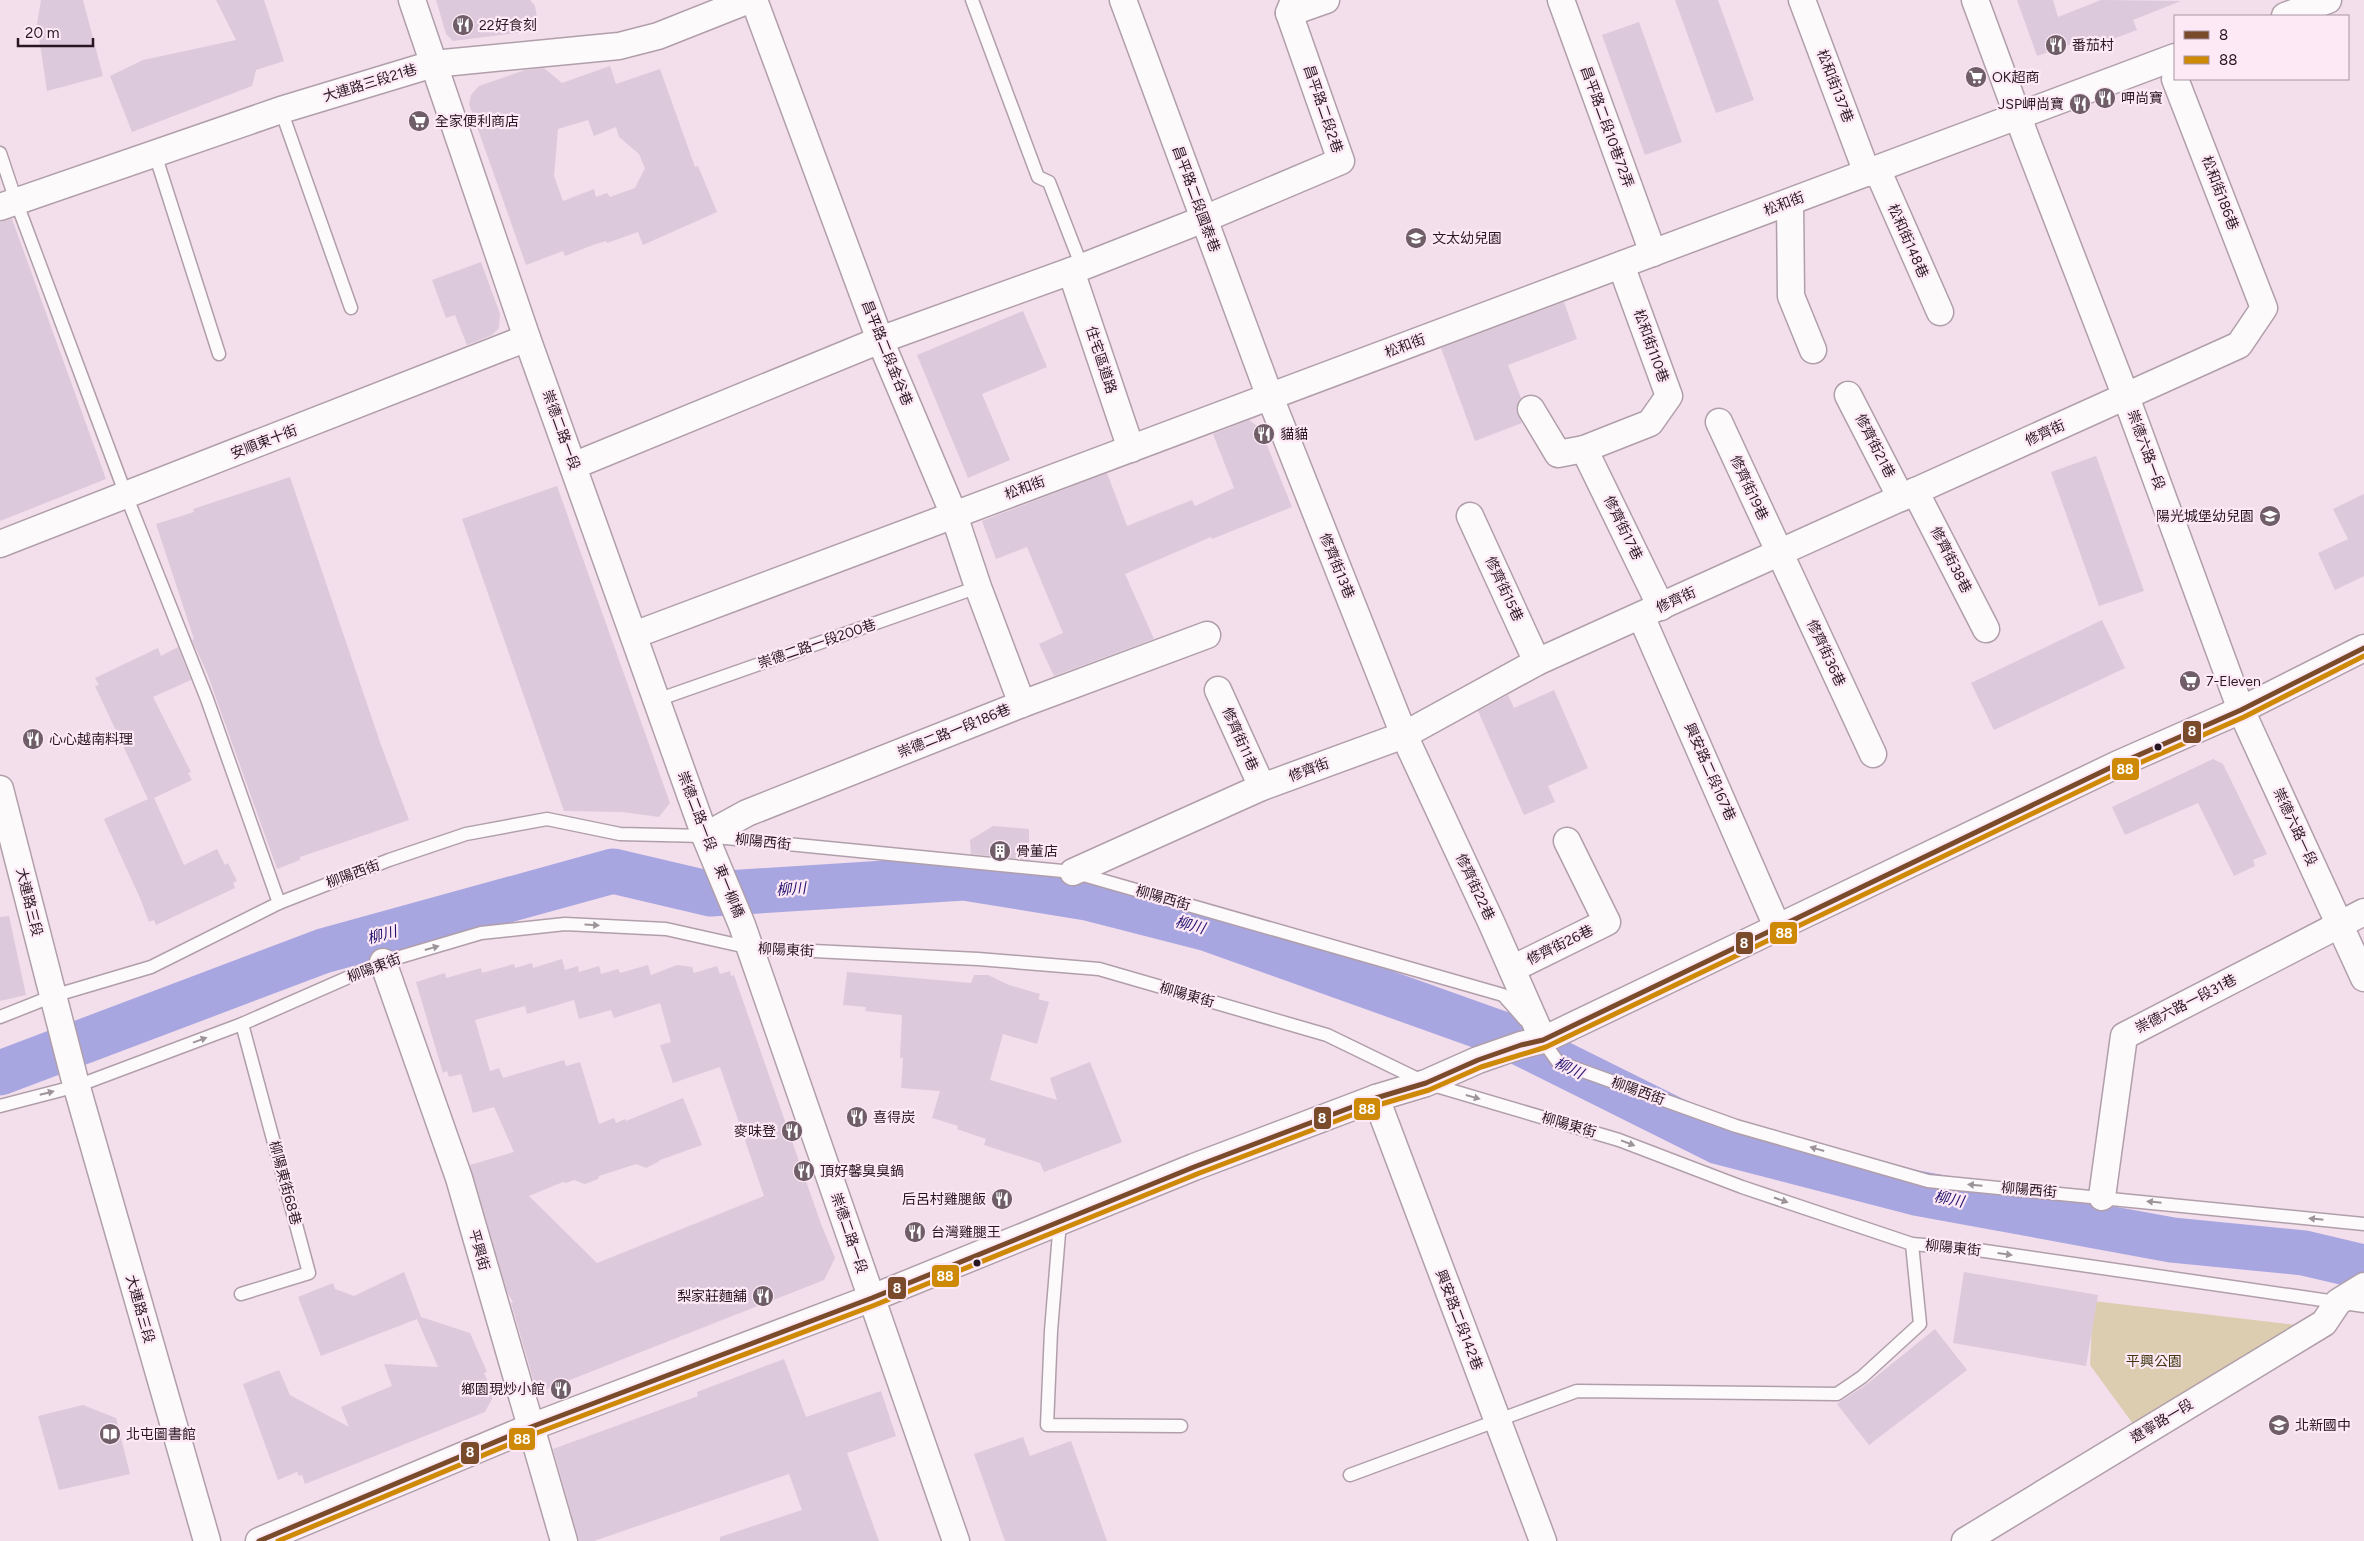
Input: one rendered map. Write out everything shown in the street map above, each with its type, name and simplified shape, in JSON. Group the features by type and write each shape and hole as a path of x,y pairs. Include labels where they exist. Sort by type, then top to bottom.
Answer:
{"street":[{"name":"崇德二路一段","path":"412,0 527,338 710,847"},
{"name":"大連路三段21巷","path":"8,204 282,110 433,64 619,46 658,36 749,0"},
{"name":"昌平路二段金谷巷","path":"754,0 880,340 954,515 978,587 1022,704"},
{"name":"昌平路二段國泰巷","path":"1123,0 1270,397"},
{"path":"1291,7 1326,0"},
{"name":"昌平路二段10巷72弄","path":"1561,0 1653,253"},
{"name":"松和街137巷","path":"1802,0 1872,171"},
{"name":"崇德六路一段","path":"1975,0 2017,116 2126,396 2241,710 2364,978"},
{"path":"2296,9 2328,0"},
{"name":"昌平路二段2巷","path":"1204,219 1341,161 1291,7"},
{"name":"松和街","path":"634,635 2017,116 2174,69"},
{"name":"松和街186巷","path":"2178,80 2264,308"},
{"name":"松和街148巷","path":"1872,171 1940,312"},
{"path":"1790,202 1791,296 1813,350"},
{"path":"574,466 880,340 1077,269 1204,219"},
{"name":"松和街110巷","path":"1584,449 1650,423 1669,396 1621,265"},
{"name":"住宅區道路","path":"1077,269 1131,449"},
{"name":"修齊街","path":"1073,872 1262,787 1404,735 1538,662 2239,345 2264,308"},
{"name":"安順東十街","path":"0,544 527,338"},
{"name":"修齊街21巷","path":"1848,395 1908,495"},
{"name":"修齊街13巷","path":"1270,397 1404,735"},
{"path":"1531,409 1558,454 1584,449"},
{"name":"修齊街19巷","path":"1719,422 1780,553"},
{"name":"修齊街17巷","path":"1584,449 1651,611"},
{"name":"修齊街38巷","path":"1908,495 1986,630"},
{"name":"修齊街15巷","path":"1470,516 1538,662"},
{"name":"修齊街36巷","path":"1780,553 1873,754"},
{"name":"興安路二段167巷","path":"1651,611 1778,928"},
{"name":"崇德二路一段186巷","path":"710,847 748,813 1022,704 1207,635"},
{"path":"259,1541 531,1427 872,1298 1194,1166 1376,1098 1426,1084 1478,1060 1532,1043 1778,928 2116,765 2241,710 2364,648"},
{"name":"修齊街11巷","path":"1218,690 1262,787"},
{"name":"修齊街22巷","path":"1404,735 1512,969 1532,1043"},
{"name":"大連路三段","path":"0,789 75,1082 207,1541"},
{"name":"修齊街26巷","path":"1512,969 1607,922 1567,841"},
{"name":"東一柳橋","path":"710,847 747,936"},
{"path":"2339,925 2364,912"},
{"name":"崇德六路一段31巷","path":"2102,1197 2124,1036 2339,925"},
{"name":"崇德二路一段","path":"747,936 956,1541"},
{"name":"平興街","path":"383,962 459,1178 564,1541"},
{"name":"興安路二段142巷","path":"1376,1098 1543,1541"},
{"name":"遼寧路一段","path":"1965,1541 2324,1323 2354,1297"}],"lane":[{"path":"972,0 1038,176 1049,182 1077,269"},
{"path":"282,110 352,308"},
{"path":"0,153 8,204 207,700 279,903"},
{"path":"155,154 219,354"},
{"name":"崇德二路一段200巷","path":"657,700 978,587"},
{"name":"柳陽西街","path":"0,1017 55,1005 151,967 279,903 324,884 466,834 547,819 620,834 710,847 1073,872 1503,995 1532,1043 1558,1062 1736,1126 1928,1181 2364,1224"},
{"name":"柳陽東街","path":"0,1106 242,1024 383,962 481,934 565,924 666,929 1099,969 1327,1035 1426,1084 1619,1140 1742,1187 1912,1244 1970,1249 2354,1297"},
{"name":"柳陽東街68巷","path":"240,1294 309,1273 242,1024"},
{"path":"1060,1221 1051,1331 1047,1425 1181,1426"},
{"path":"1350,1475 1498,1422 1577,1391 1837,1394 1862,1377 1920,1324 1912,1244"}],"green space":[{"name":"平興公園","path":"2093,1301 2331,1329 2136,1428 2090,1365"}],"building":[{"path":"41,0 83,0 103,76 47,91 37,24"},
{"path":"216,0 264,0 284,61 256,70 252,86 132,132 110,76 143,60 236,40"},
{"path":"436,0 530,0 535,6 537,17 533,24 524,32 453,41 446,34"},
{"path":"1675,0 1718,0 1754,100 1716,113"},
{"path":"2017,0 2053,0 2058,17 2101,0 2181,1 2133,20 2137,30 2086,49 2083,40 2037,56"},
{"path":"1639,22 1682,142 1645,155 1602,35"},
{"path":"610,66 616,84 660,69 695,167 698,166 717,212 643,245 638,232 607,243 606,241 593,245 565,256 563,251 526,265 469,104 471,95 479,86 525,70 544,68 562,83","holes":["588,120 594,136 616,127 619,137 639,154 645,168 635,188 610,197 607,193 596,197 594,189 563,201 554,176 558,129"]},
{"path":"12,219 106,479 0,521 0,222"},
{"path":"481,262 500,314 499,328 492,335 467,345 455,315 446,318 432,280"},
{"path":"1564,302 1577,339 1508,365 1521,398 1516,410 1522,423 1475,441 1441,348"},
{"path":"1023,311 1047,367 982,394 1010,460 968,478 917,355"},
{"path":"1249,420 1260,428 1292,507 1212,539 1211,537 1125,574 1154,639 1054,676 1039,644 1063,633 1027,547 996,559 982,521 1107,473 1127,526 1192,500 1195,506 1234,488 1213,434"},
{"path":"2096,456 2144,591 2099,606 2051,472"},
{"path":"290,477 381,745 409,820 300,857 300,860 277,869 207,673 192,640 194,639 156,524 194,512 193,509"},
{"path":"557,486 670,803 659,817 623,812 564,811 462,519"},
{"path":"2364,494 2364,576 2335,590 2318,553 2348,539 2333,509"},
{"path":"2102,620 2125,668 1994,730 1971,683"},
{"path":"178,647 191,680 153,697 191,772 188,773 192,780 154,798 184,865 217,849 225,865 228,863 237,881 233,883 235,888 156,925 154,920 149,922 104,819 148,799 95,686 99,685 95,678 158,648 161,656"},
{"path":"1554,690 1588,768 1548,786 1555,802 1524,815 1478,711 1508,695 1514,708"},
{"path":"2213,759 2223,764 2267,854 2253,860 2255,866 2234,876 2198,803 2125,835 2112,807"},
{"name":"骨董店","path":"993,826 1029,829 1029,860 971,854 970,840"},
{"path":"9,916 26,995 0,1001 0,917"},
{"path":"562,959 565,970 578,966 579,972 599,966 601,974 618,969 620,973 648,965 651,975 677,965 692,967 694,973 717,966 720,974 730,971 731,976 734,975 821,1224 835,1258 824,1280 547,1389 534,1382 511,1303 513,1302 507,1292 470,1165 514,1152 494,1107 473,1113 461,1074 449,1077 447,1071 443,1073 416,982 445,973 446,978 481,968 482,973 514,964 515,968 532,963 533,968","holes":["574,1000 579,1019 611,1010 614,1018 660,1003 671,1042 660,1045 673,1083 720,1067 764,1196 597,1263 529,1196 563,1182 566,1183 574,1180 585,1184 598,1179 599,1176 636,1164 646,1168 660,1160 702,1145 683,1098 626,1121 625,1119 616,1123 614,1118 599,1124 580,1062 566,1066 564,1060 503,1078 499,1068 490,1071 475,1020 525,1006 527,1014"]},
{"path":"847,972 971,983 974,975 988,975 1009,985 1040,994 1038,999 1049,1002 1037,1044 1003,1034 990,1080 1057,1100 1050,1078 1090,1062 1122,1142 1044,1172 1040,1163 984,1145 986,1139 957,1129 958,1126 932,1118 940,1091 901,1088 903,1058 900,1058 902,1015 865,1011 866,1007 843,1005"},
{"path":"404,1272 421,1317 470,1333 487,1372 484,1373 494,1395 485,1412 305,1484 302,1475 299,1476 297,1472 278,1480 243,1384 279,1370 290,1395 349,1427 341,1407 392,1386 384,1364 438,1367 417,1319 321,1356 298,1297 333,1283 335,1289 354,1296"},
{"path":"1964,1272 2098,1295 2086,1366 1953,1343"},
{"path":"1935,1329 1967,1370 1869,1445 1837,1404 1867,1384"},
{"path":"784,1359 806,1417 881,1391 896,1436 847,1453 879,1541 720,1541 720,1537 802,1510 789,1474 594,1541 579,1541 553,1449 698,1396 697,1392"},
{"path":"83,1405 116,1418 130,1474 59,1490 38,1416"},
{"path":"1023,1437 1030,1456 1071,1441 1107,1541 1005,1541 974,1454"}],"waterway":[{"name":"柳川","path":"0,1073 323,951 613,871 711,894 964,878 1087,898 1208,929 1502,1034 1719,1142 1916,1193 2172,1240 2304,1253 2364,1267"}],"transit line":[{"name":"8","path":"259,1541 531,1427 872,1298 1194,1167 1376,1098 1426,1083 1478,1060 1521,1045 1543,1040 2116,765 2241,710 2364,648"},
{"name":"88","path":"278,1541 534,1434 875,1305 1197,1174 1378,1105 1429,1090 1481,1067 1546,1047 2119,772 2244,717 2364,656"}],"place":[{"name":"22好食刻","path":"463,25"},
{"name":"番茄村","path":"2056,45"},
{"name":"OK超商","path":"1976,77"},
{"name":"呷尚寶","path":"2105,98"},
{"name":"JSP岬尚寶","path":"2080,104"},
{"name":"全家便利商店","path":"419,121"},
{"name":"文太幼兒園","path":"1416,238"},
{"name":"貓貓","path":"1264,434"},
{"name":"陽光城堡幼兒園","path":"2270,516"},
{"name":"7-Eleven","path":"2190,681"},
{"name":"心心越南料理","path":"33,739"},
{"name":"骨董店","path":"1000,851"},
{"name":"喜得炭","path":"857,1117"},
{"name":"麥味登","path":"792,1131"},
{"name":"頂好馨臭臭鍋","path":"804,1171"},
{"name":"后呂村雞腿飯","path":"1002,1199"},
{"name":"台灣雞腿王","path":"915,1232"},
{"name":"梨家莊麵舖","path":"763,1296"},
{"name":"鄉園現炒小館","path":"561,1389"},
{"name":"北新國中","path":"2279,1425"},
{"name":"北屯圖書館","path":"110,1434"}]}
